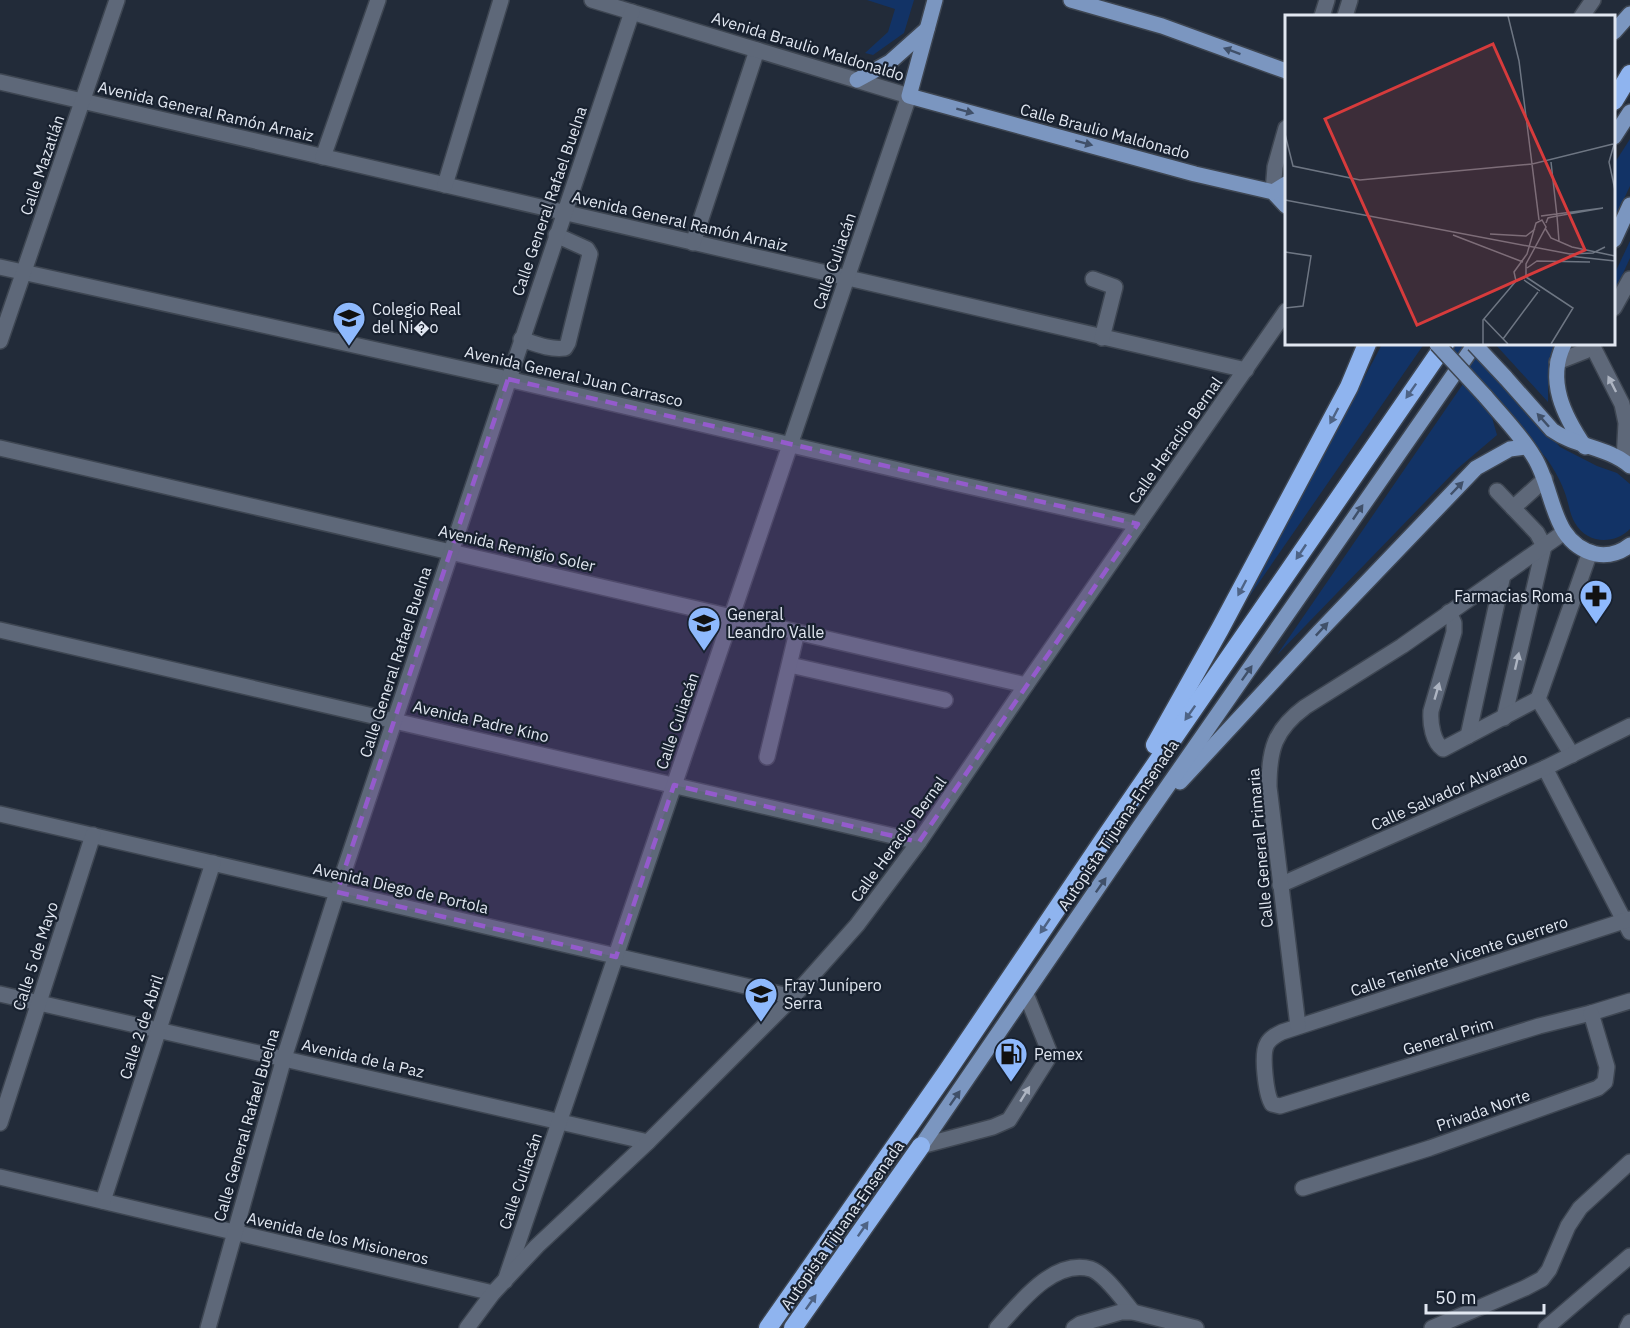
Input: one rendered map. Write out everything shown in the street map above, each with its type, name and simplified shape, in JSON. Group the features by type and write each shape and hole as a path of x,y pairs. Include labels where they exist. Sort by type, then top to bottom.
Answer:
{"highway":[{"path":"1615,99 1630,75"},
{"path":"1104,839 1283,513 1349,387 1367,345"},
{"name":"Autopista Tijuana-Ensenada","path":"768,1328 946,1073 1444,345"},
{"name":"Autopista Tijuana-Ensenada","path":"793,1328 921,1146"}],"main road":[{"name":"Calle Culiacán","path":"909,96 935,0"},
{"path":"1071,0 1118,6 1285,70"},
{"path":"1615,32 1630,14"},
{"path":"857,80 890,62 927,29"},
{"name":"Calle Braulio Maldonado","path":"909,96 1195,174 1280,188"},
{"path":"1615,135 1630,112"},
{"path":"1615,238 1630,205"},
{"path":"1438,345 1485,396 1534,457 1545,479 1554,512 1563,533 1577,546 1599,555 1614,554 1629,548"},
{"name":"Autopista Tijuana-Ensenada","path":"921,1146 1473,345"},
{"path":"1475,345 1552,430 1571,442 1611,454 1627,463"},
{"path":"1564,345 1557,362 1558,391 1563,411 1586,447"},
{"path":"1140,826 1319,632 1476,468 1510,449 1527,447"}],"street":[{"name":"Calle Mazatlán","path":"0,341 117,0"},
{"path":"323,157 378,0"},
{"path":"445,185 501,0"},
{"name":"Avenida Braulio Maldonaldo","path":"592,0 909,96"},
{"path":"1322,15 1326,0"},
{"path":"1345,15 1350,0"},
{"path":"1583,15 1593,0"},
{"name":"Calle General Rafael Buelna","path":"208,1328 284,1058 337,892 632,12"},
{"path":"693,243 757,50"},
{"name":"Avenida General Ramón Arnaiz","path":"0,82 1246,370"},
{"name":"Calle Culiacán","path":"505,1281 909,96"},
{"path":"1280,188 1275,167 1285,134"},
{"path":"521,339 559,349 566,348 568,343 590,254 586,249 556,235"},
{"name":"Avenida General Juan Carrasco","path":"0,267 508,379 1138,524"},
{"path":"1093,279 1115,286 1102,338"},
{"path":"1615,306 1630,279"},
{"name":"Calle Heraclio Bernal","path":"467,1328 493,1293 574,1210 648,1142 794,997 857,925 919,842 1285,314"},
{"path":"1557,362 1585,351 1591,345"},
{"path":"1592,345 1622,404 1626,423 1627,463"},
{"name":"Avenida Remigio Soler","path":"0,448 1026,685"},
{"path":"1513,508 1545,479"},
{"path":"1497,490 1537,533 1544,546 1504,718"},
{"name":"Calle General Primaria","path":"1299,1026 1269,787 1269,762 1274,742 1282,728 1305,707 1402,646 1563,533"},
{"path":"1449,612 1454,623 1454,632 1431,711 1430,723 1441,749 1538,699 1590,552"},
{"path":"1468,736 1503,575"},
{"name":"Avenida Padre Kino","path":"0,630 919,842"},
{"path":"767,757 797,632"},
{"path":"790,665 945,700"},
{"path":"1538,699 1572,755"},
{"name":"Calle Salvador Alvarado","path":"1280,885 1545,768 1630,726"},
{"path":"1545,768 1628,924"},
{"name":"Avenida Diego de Portola","path":"0,814 794,997"},
{"name":"Calle 5 de Mayo","path":"0,1123 93,835"},
{"name":"Calle 2 de Abril","path":"103,1202 213,863"},
{"name":"Calle Teniente Vicente Guerrero","path":"1299,1026 1628,924"},
{"name":"Avenida de la Paz","path":"0,994 648,1142"},
{"path":"921,1146 993,1127 1009,1120 1047,1060 1049,1051 1026,994"},
{"name":"General Prim","path":"1299,1026 1273,1037 1265,1048 1269,1097 1272,1104 1276,1106 1325,1093 1539,1026 1630,1001"},
{"name":"Privada Norte","path":"1304,1188 1430,1148 1598,1088 1605,1082 1607,1067 1591,1013"},
{"path":"1432,1328 1542,1279 1549,1270 1568,1226 1580,1208 1630,1162"},
{"name":"Avenida de los Misioneros","path":"0,1177 493,1293"},
{"path":"1546,1328 1630,1256"},
{"path":"997,1328 1032,1290 1052,1275 1076,1268 1092,1269 1111,1285 1133,1312"},
{"path":"1074,1328 1080,1324 1121,1312 1133,1312 1196,1328"},
{"path":"1628,1328 1630,1322"}],"highlighted area":[{"path":"508,379 1138,524 919,842 674,785 616,957 337,892"}],"shaded area":[{"path":"867,0 914,0 904,33 873,55 865,53 888,32 895,9"},
{"path":"1630,139 1630,186 1615,218 1615,162"},
{"path":"1630,241 1630,258 1615,291 1615,273"},
{"path":"1382,345 1423,345 1242,607"},
{"path":"1448,345 1467,345 1560,447 1597,466 1617,473 1630,484 1630,529 1609,540 1593,538 1580,530 1572,517 1560,482 1547,459"},
{"path":"1496,345 1554,345 1548,368 1548,402"},
{"path":"1463,384 1491,414 1497,435 1457,469 1277,655"}],"place":[{"name":"Colegio Real del Ni�o","path":"349,347"},
{"name":"Farmacias Roma","path":"1596,625"},
{"name":"General Leandro Valle","path":"704,652"},
{"name":"Fray Junípero Serra","path":"761,1023"},
{"name":"Pemex","path":"1011,1083"}]}
